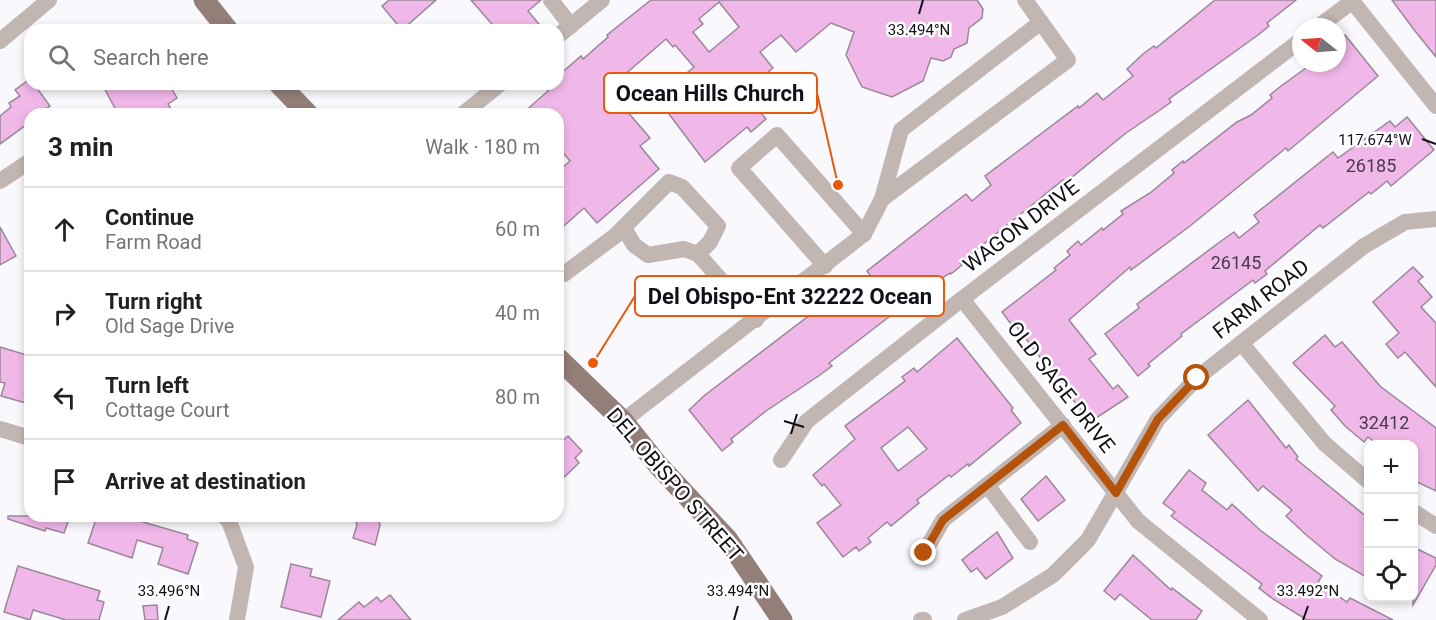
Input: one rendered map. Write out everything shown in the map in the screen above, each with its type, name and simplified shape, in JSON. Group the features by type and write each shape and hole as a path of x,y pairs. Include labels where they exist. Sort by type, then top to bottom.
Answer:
{"main road":[{"path":"204,0 223,24"},
{"path":"285,90 302,108"},
{"name":"DEL OBISPO STREET","path":"564,364 623,421 658,465 728,540 782,620"}],"street":[{"path":"0,40 49,0"},
{"path":"550,0 562,24"},
{"path":"565,31 602,0"},
{"path":"882,199 1068,60 1025,0"},
{"path":"1330,18 1353,1 1436,106"},
{"path":"623,421 864,234 882,199 901,130 1041,22"},
{"name":"WAGON DRIVE","path":"781,460 807,421 962,299 1292,47"},
{"path":"470,108 493,90"},
{"path":"825,266 739,168 777,135 864,234"},
{"path":"0,181 24,165"},
{"path":"564,274 624,228 669,182 682,187 718,226 710,242 699,255"},
{"name":"FARM ROAD","path":"965,620 1006,613 1053,575 1088,540 1158,419 1197,378 1364,246 1405,222 1436,219"},
{"path":"624,228 634,245 648,255 684,249 699,255 756,320"},
{"name":"OLD SAGE DRIVE","path":"962,299 1138,521 1260,620"},
{"path":"1242,344 1325,444 1364,478"},
{"path":"924,553 943,520 1063,425"},
{"path":"0,429 24,436"},
{"path":"987,485 1030,542"},
{"path":"1418,515 1436,526"},
{"path":"229,522 246,567 238,620"}],"building":[{"path":"389,0 436,0 409,24 397,24 382,6"},
{"path":"471,0 541,0 528,11 539,24 492,24"},
{"path":"651,0 977,0 983,9 982,18 969,28 967,43 954,49 951,57 943,61 931,58 923,81 892,97 862,87 846,55 854,32 831,23 796,52 781,35 760,52 773,68 744,93 766,119 751,132 747,127 705,162 657,98 694,67 675,45 673,47 666,39 608,89 650,138 640,146 659,169 597,223 584,208 564,226 564,166 570,161 564,154 564,108 529,108 547,90 564,90 564,71 581,56 583,59 608,37 607,35","holes":["719,2 739,27 709,52 693,32 703,24 699,19"]},
{"path":"1215,0 1296,0 1267,23 1269,26 1258,35 1169,99 1171,102 1126,133 1066,182 1063,180 960,263 962,265 951,274 928,287 829,363 832,366 766,411 731,439 733,442 722,451 689,410 705,395 836,295 841,302 872,278 867,271 966,194 972,201 991,185 985,176 1078,106 1079,108 1097,93 1103,100 1133,76 1127,69 1143,54 1154,46 1156,48"},
{"path":"1392,0 1436,0 1436,57 1415,31"},
{"path":"1346,36 1378,76 1288,151 1286,148 1190,226 1131,270 1130,267 1069,320 1096,354 1089,359 1113,389 1118,385 1128,397 1090,422 1013,322 1011,324 1002,312 1056,270 1054,268 1070,255 1067,251 1078,241 1081,245 1102,228 1103,230 1123,214 1121,211 1150,193 1174,173 1172,170 1183,161 1184,163 1237,122 1251,115 1272,98 1270,95 1300,72 1346,72"},
{"path":"24,83 24,90 38,90 50,106 24,108 24,126 0,144 0,116 11,107 9,103 20,96 15,90"},
{"path":"105,90 172,90 177,98 168,104 170,108 115,108"},
{"path":"1407,117 1434,150 1391,186 1387,181 1323,228 1320,225 1265,271 1267,274 1255,283 1253,280 1181,334 1182,336 1148,364 1150,366 1138,376 1105,334 1139,308 1137,304 1217,244 1234,232 1239,238 1259,222 1254,215 1333,152 1338,158 1390,121 1395,127"},
{"path":"0,227 16,256 0,265"},
{"path":"1413,267 1423,277 1418,281 1432,297 1421,307 1436,323 1436,387 1405,352 1398,358 1386,344 1399,333 1373,302"},
{"path":"1325,335 1335,347 1342,342 1381,387 1436,428 1436,491 1418,482 1418,440 1372,440 1368,437 1364,442 1345,426 1331,410 1335,406 1293,363"},
{"path":"957,338 1013,408 1011,410 1021,423 969,466 968,464 951,477 949,475 917,500 919,503 891,526 887,522 868,538 871,542 859,551 856,547 843,557 817,523 841,505 824,484 822,486 813,475 855,439 845,426 905,381 902,377 914,368 917,372","holes":["908,427 927,449 898,471 881,448"]},
{"path":"0,347 24,354 24,402 1,396 5,383 0,382"},
{"path":"1248,400 1286,448 1289,445 1298,457 1296,459 1364,515 1364,576 1335,559 1304,533 1286,516 1292,510 1263,486 1258,491 1208,435"},
{"path":"568,436 582,451 575,458 579,463 564,477 564,440"},
{"path":"1189,470 1206,483 1202,490 1227,510 1232,504 1260,530 1322,576 1318,582 1347,602 1350,598 1393,620 1307,620 1273,599 1259,588 1262,584 1171,516 1175,512 1163,503"},
{"path":"1046,476 1065,500 1038,521 1021,499"},
{"path":"8,516 24,516 24,522 68,522 64,533 46,528 45,531 8,519"},
{"path":"95,522 143,522 188,535 187,539 198,543 188,574 158,564 163,548 137,540 132,558 88,543"},
{"path":"356,522 379,522 375,545 353,538"},
{"path":"997,532 1013,558 986,579 977,568 971,572 962,560"},
{"path":"1418,549 1436,558 1436,565 1418,596"},
{"path":"1133,555 1171,590 1172,588 1202,611 1196,620 1152,620 1120,594 1115,600 1104,591"},
{"path":"291,564 312,569 310,576 330,581 321,617 281,607"},
{"path":"18,566 100,591 97,600 104,602 99,620 66,620 33,610 30,620 4,612"},
{"path":"390,595 411,620 338,620 359,602 364,607 377,597 381,602"},
{"path":"157,605 158,620 145,620 143,606"}],"place":[{"name":"Ocean Hills Church","path":"838,185"},
{"name":"Del Obispo-Ent 32222 Ocean","path":"593,363"}],"route":[{"path":"924,553 943,520 1063,425 1116,493 1158,419 1197,378"}]}
